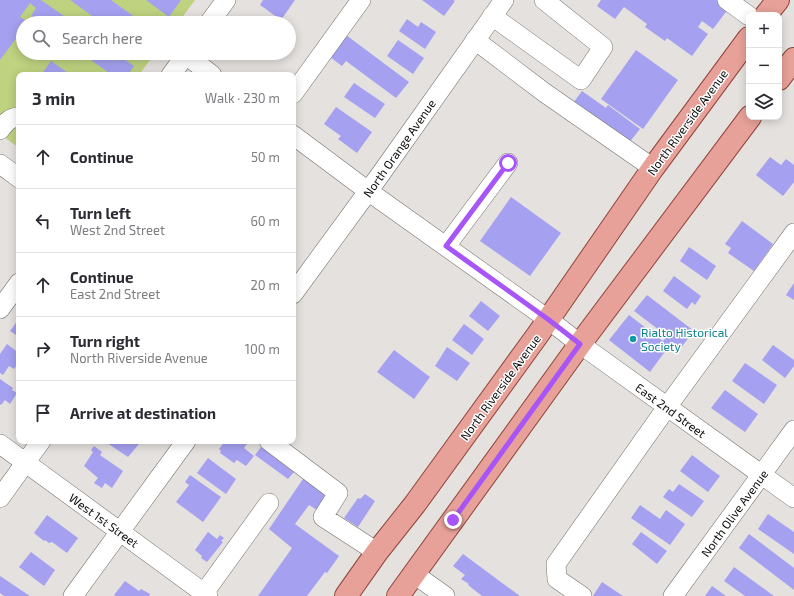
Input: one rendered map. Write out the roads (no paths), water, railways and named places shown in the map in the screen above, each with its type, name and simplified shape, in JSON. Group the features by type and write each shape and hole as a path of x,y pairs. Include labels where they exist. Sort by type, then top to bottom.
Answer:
{"main road":[{"path":"768,12 778,0"},
{"name":"North Riverside Avenue","path":"346,596 549,320 653,168 746,42"},
{"path":"782,75 794,59"},
{"path":"398,596 580,344 748,120"}],"street":[{"path":"214,16 226,0"},
{"path":"296,90 361,0"},
{"name":"North Orange Avenue","path":"296,290 504,0"},
{"path":"492,16 581,80 603,47 544,0"},
{"path":"727,0 746,14"},
{"path":"475,40 593,127 653,168"},
{"path":"173,72 182,60"},
{"path":"193,60 208,72"},
{"path":"0,130 5,122 16,117"},
{"name":"East 2nd Street","path":"296,137 368,191 549,320 667,408 794,498"},
{"path":"446,246 508,163"},
{"path":"0,164 16,176"},
{"path":"582,596 558,579 556,564 794,233"},
{"path":"0,309 16,287"},
{"name":"North Olive Avenue","path":"673,596 794,430"},
{"name":"West 1st Street","path":"0,444 206,595"},
{"path":"0,498 39,444"},
{"path":"73,596 184,444"},
{"path":"273,444 338,493 323,517 377,552"},
{"path":"206,595 269,503"},
{"path":"414,574 445,596"}],"place":[{"name":"Rialto Historical Society","path":"633,339"}]}
